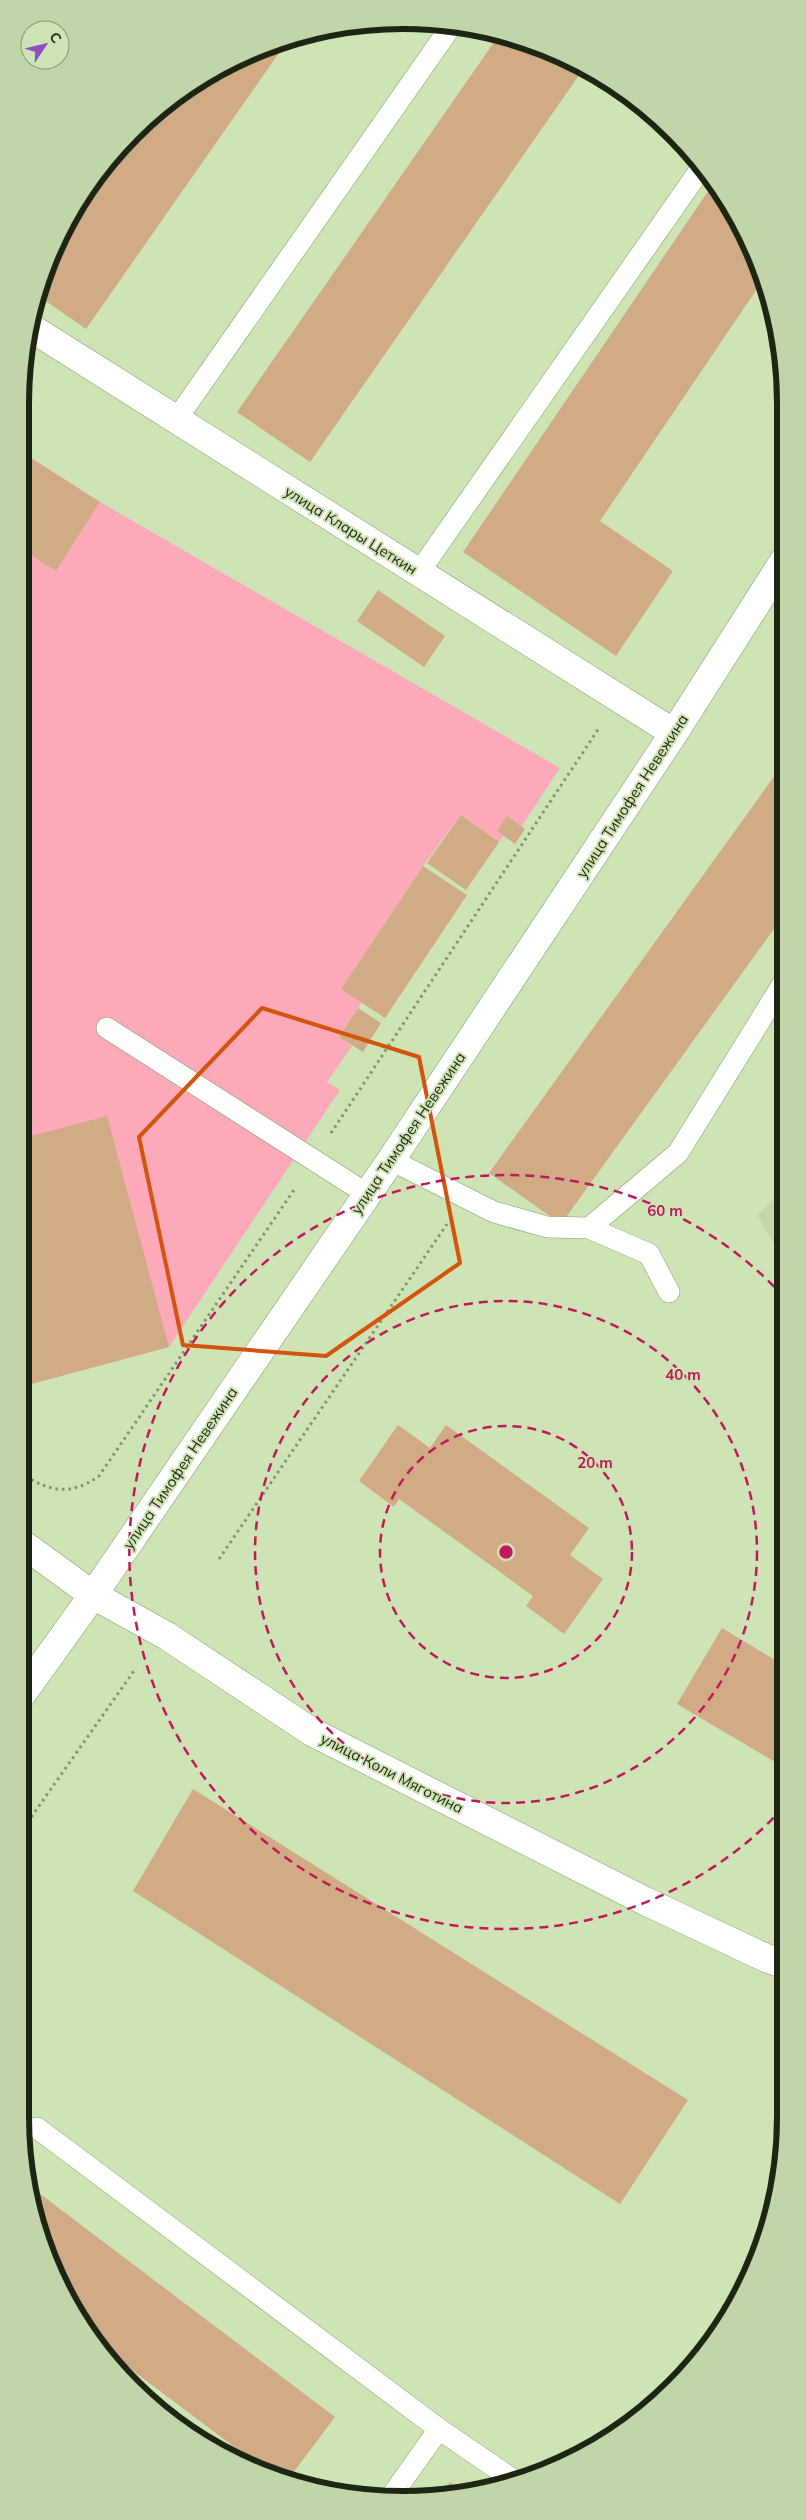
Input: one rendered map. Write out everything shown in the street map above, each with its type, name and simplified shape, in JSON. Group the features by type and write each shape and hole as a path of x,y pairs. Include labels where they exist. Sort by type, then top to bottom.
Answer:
{"street":[{"name":"улица Клары Цеткин","path":"36,331 674,733"},
{"name":"улица Тимофея Невежина","path":"29,1684 93,1595 367,1194 777,580"},
{"name":"улица Коли Мяготина","path":"29,1549 93,1595 167,1636 312,1732 645,1901 777,1962"}],"lane":[{"path":"176,420 447,32"},
{"path":"419,572 698,173"},
{"path":"589,1228 678,1152 777,993"},
{"path":"107,1028 367,1194"},
{"path":"390,1160 494,1212 547,1227 589,1228 649,1254 669,1292"},
{"path":"37,2128 439,2429 507,2476"},
{"path":"395,2491 439,2429"}],"path":[{"path":"29,1478 40,1485 60,1490 77,1488 99,1476 313,1160 619,698"},
{"path":"220,1559 465,1197"},
{"path":"29,1820 136,1668"}],"highlighted area":[{"path":"262,1008 419,1057 460,1263 326,1356 183,1345 139,1137"}],"shaded area":[{"path":"29,457 100,502 560,768 521,827 504,835 499,842 461,815 423,866 342,988 362,1002 339,1037 352,1046 327,1082 340,1090 169,1347 29,1385"},
{"path":"777,1196 777,1248 757,1215"}],"building":[{"path":"495,41 546,57 580,73 310,462 237,412"},
{"path":"281,50 86,329 44,300 67,237 92,195 106,175 138,138 175,106 237,67"},
{"path":"710,189 739,237 758,287 600,521 673,571 616,656 463,552"},
{"path":"29,457 100,502 56,571 29,554"},
{"path":"378,590 445,636 424,667 357,621"},
{"path":"777,772 777,925 561,1224 489,1173"},
{"path":"461,815 499,842 466,890 427,863"},
{"path":"507,816 525,829 515,844 497,831"},
{"path":"423,866 467,895 385,1018 341,989"},
{"path":"358,1008 381,1023 363,1052 339,1037"},
{"path":"107,1116 169,1347 29,1385 29,1137"},
{"path":"398,1425 430,1448 446,1425 589,1528 570,1555 603,1579 564,1634 526,1606 533,1596 399,1499 394,1507 359,1481"},
{"path":"722,1628 777,1661 777,1763 677,1704"},
{"path":"193,1789 688,2100 620,2204 133,1891"},
{"path":"36,2191 335,2417 292,2474 250,2459 119,2360 106,2345 67,2283 49,2237"},
{"path":"450,2482 457,2487 452,2488 445,2489"}]}
